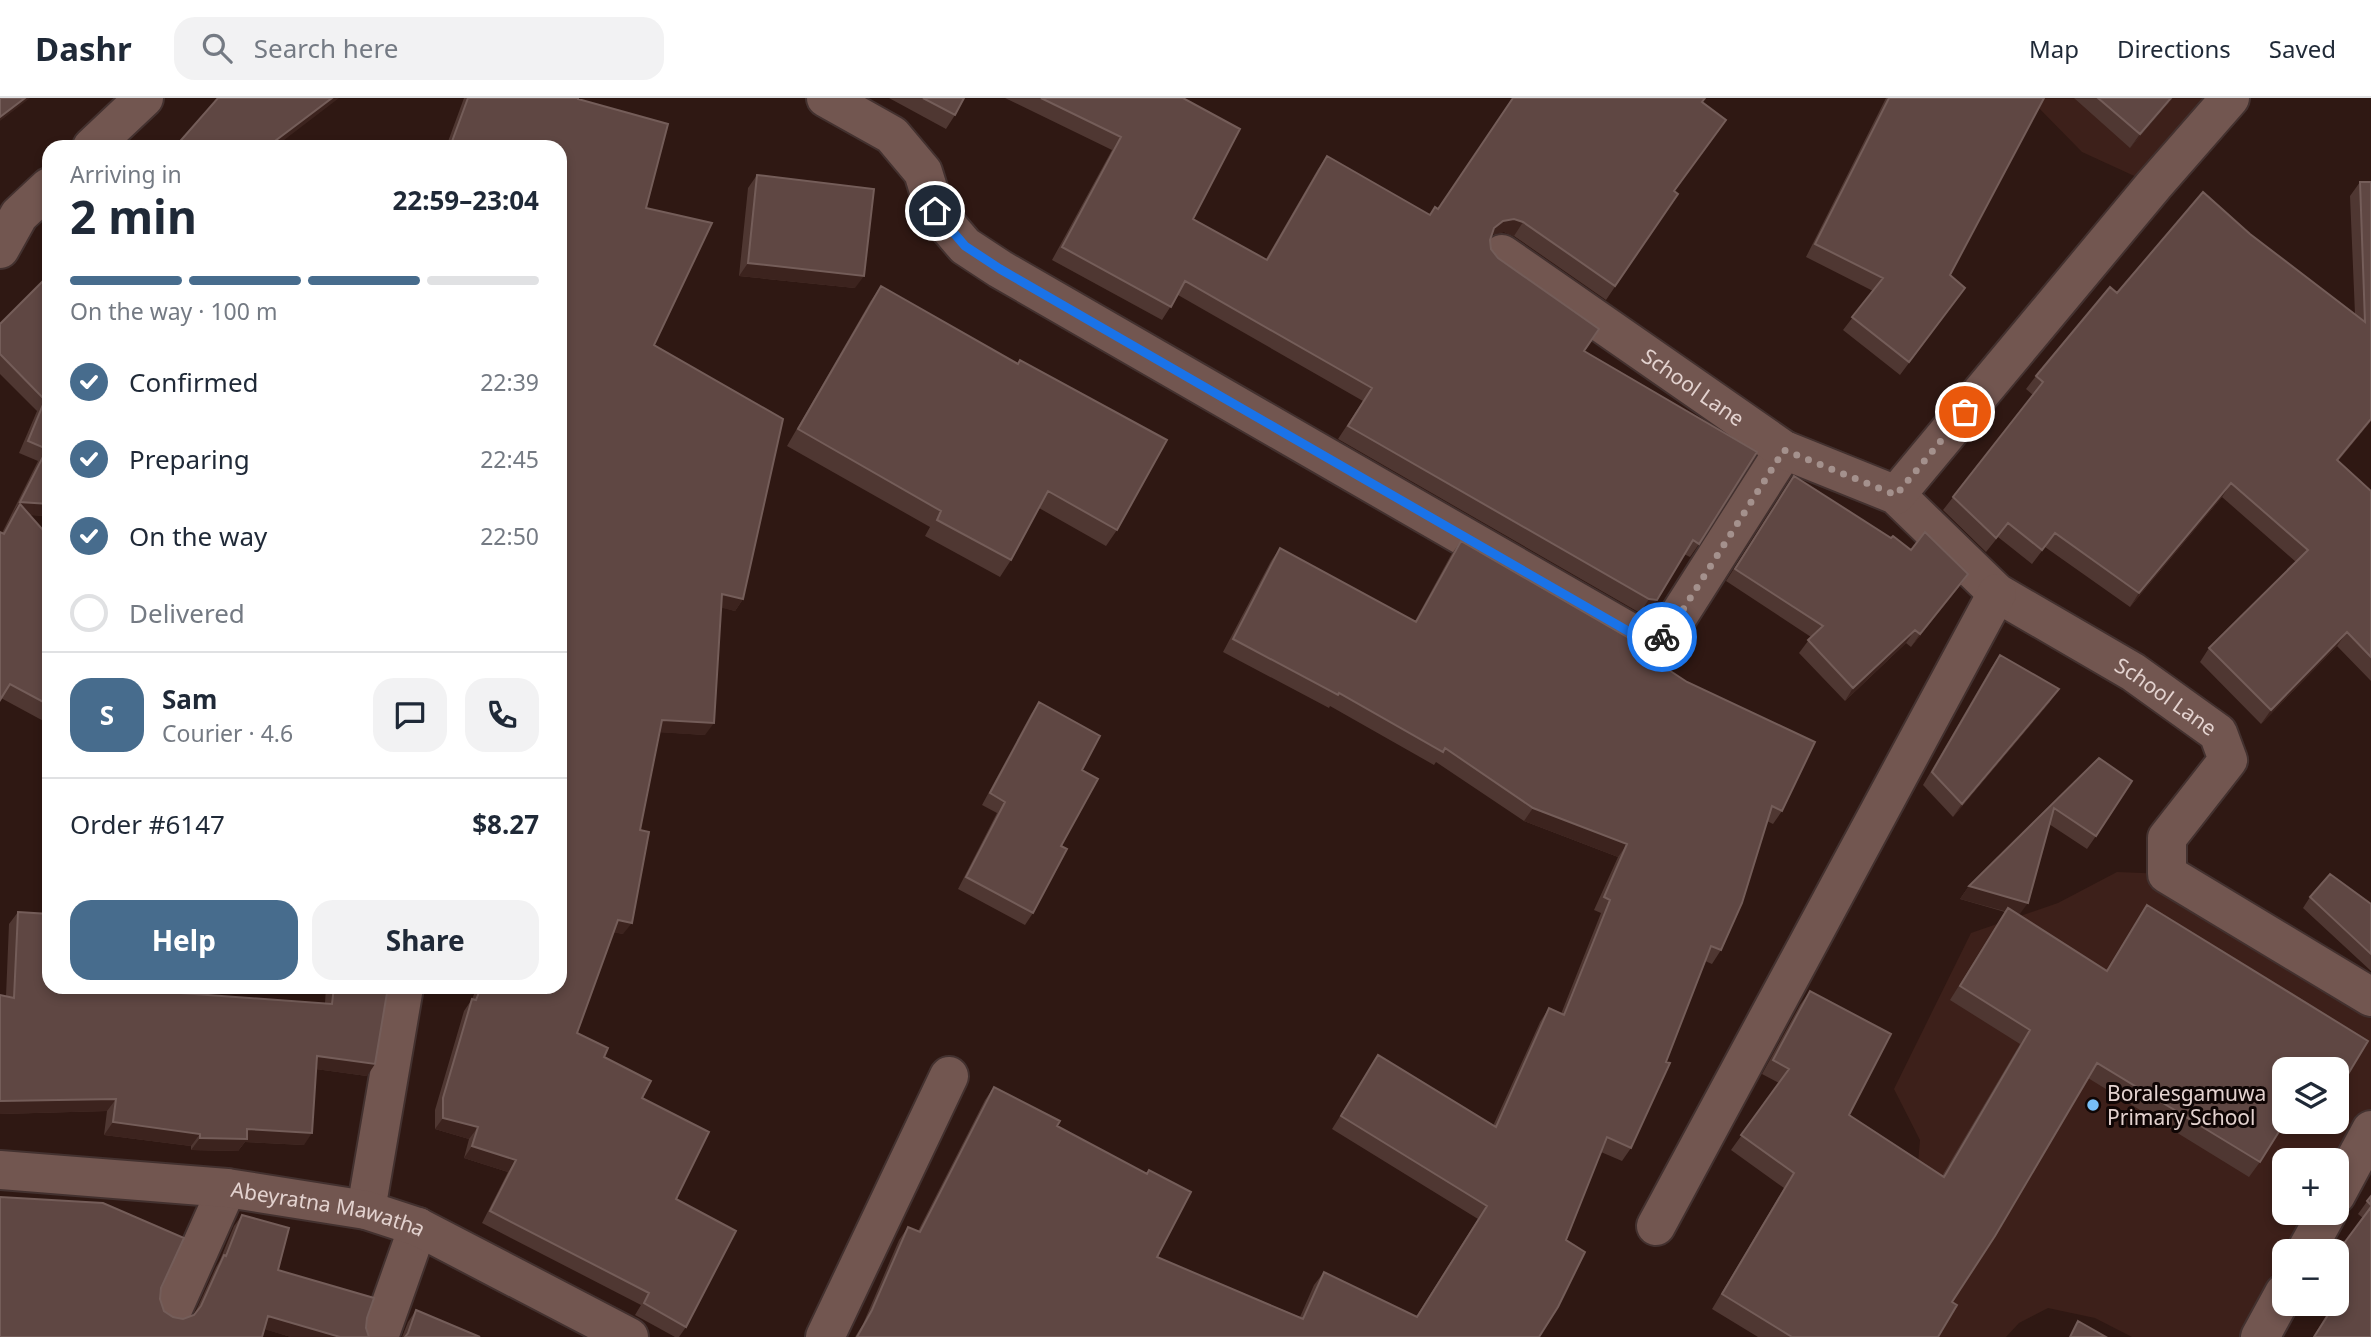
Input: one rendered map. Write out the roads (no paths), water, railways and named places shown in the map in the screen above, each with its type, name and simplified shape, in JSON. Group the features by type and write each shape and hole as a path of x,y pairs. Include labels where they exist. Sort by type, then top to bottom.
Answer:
{"street":[{"path":"99,140 144,98"},
{"path":"826,98 892,135 923,172 935,211 965,246 1000,269 1633,634 1665,638 1784,450"},
{"path":"1896,495 2154,185 2230,98"},
{"path":"0,249 9,210 42,191"},
{"name":"School Lane","path":"1502,254 1784,450 1896,495 1997,593 2133,672 2218,733 2228,760 2167,838 2166,874 2371,998"},
{"path":"1656,1226 1997,593"},
{"path":"366,1210 403,994"},
{"path":"825,1337 948,1076"},
{"path":"2349,1171 2371,1130"},
{"name":"Abeyratna Mawatha","path":"0,1170 227,1188 366,1210 418,1227 629,1337"},
{"path":"173,1309 227,1188"},
{"path":"379,1337 418,1227"},
{"path":"2260,1337 2272,1315"}],"place":[{"name":"Boralesgamuwa Primary School","path":"2093,1105"}]}
